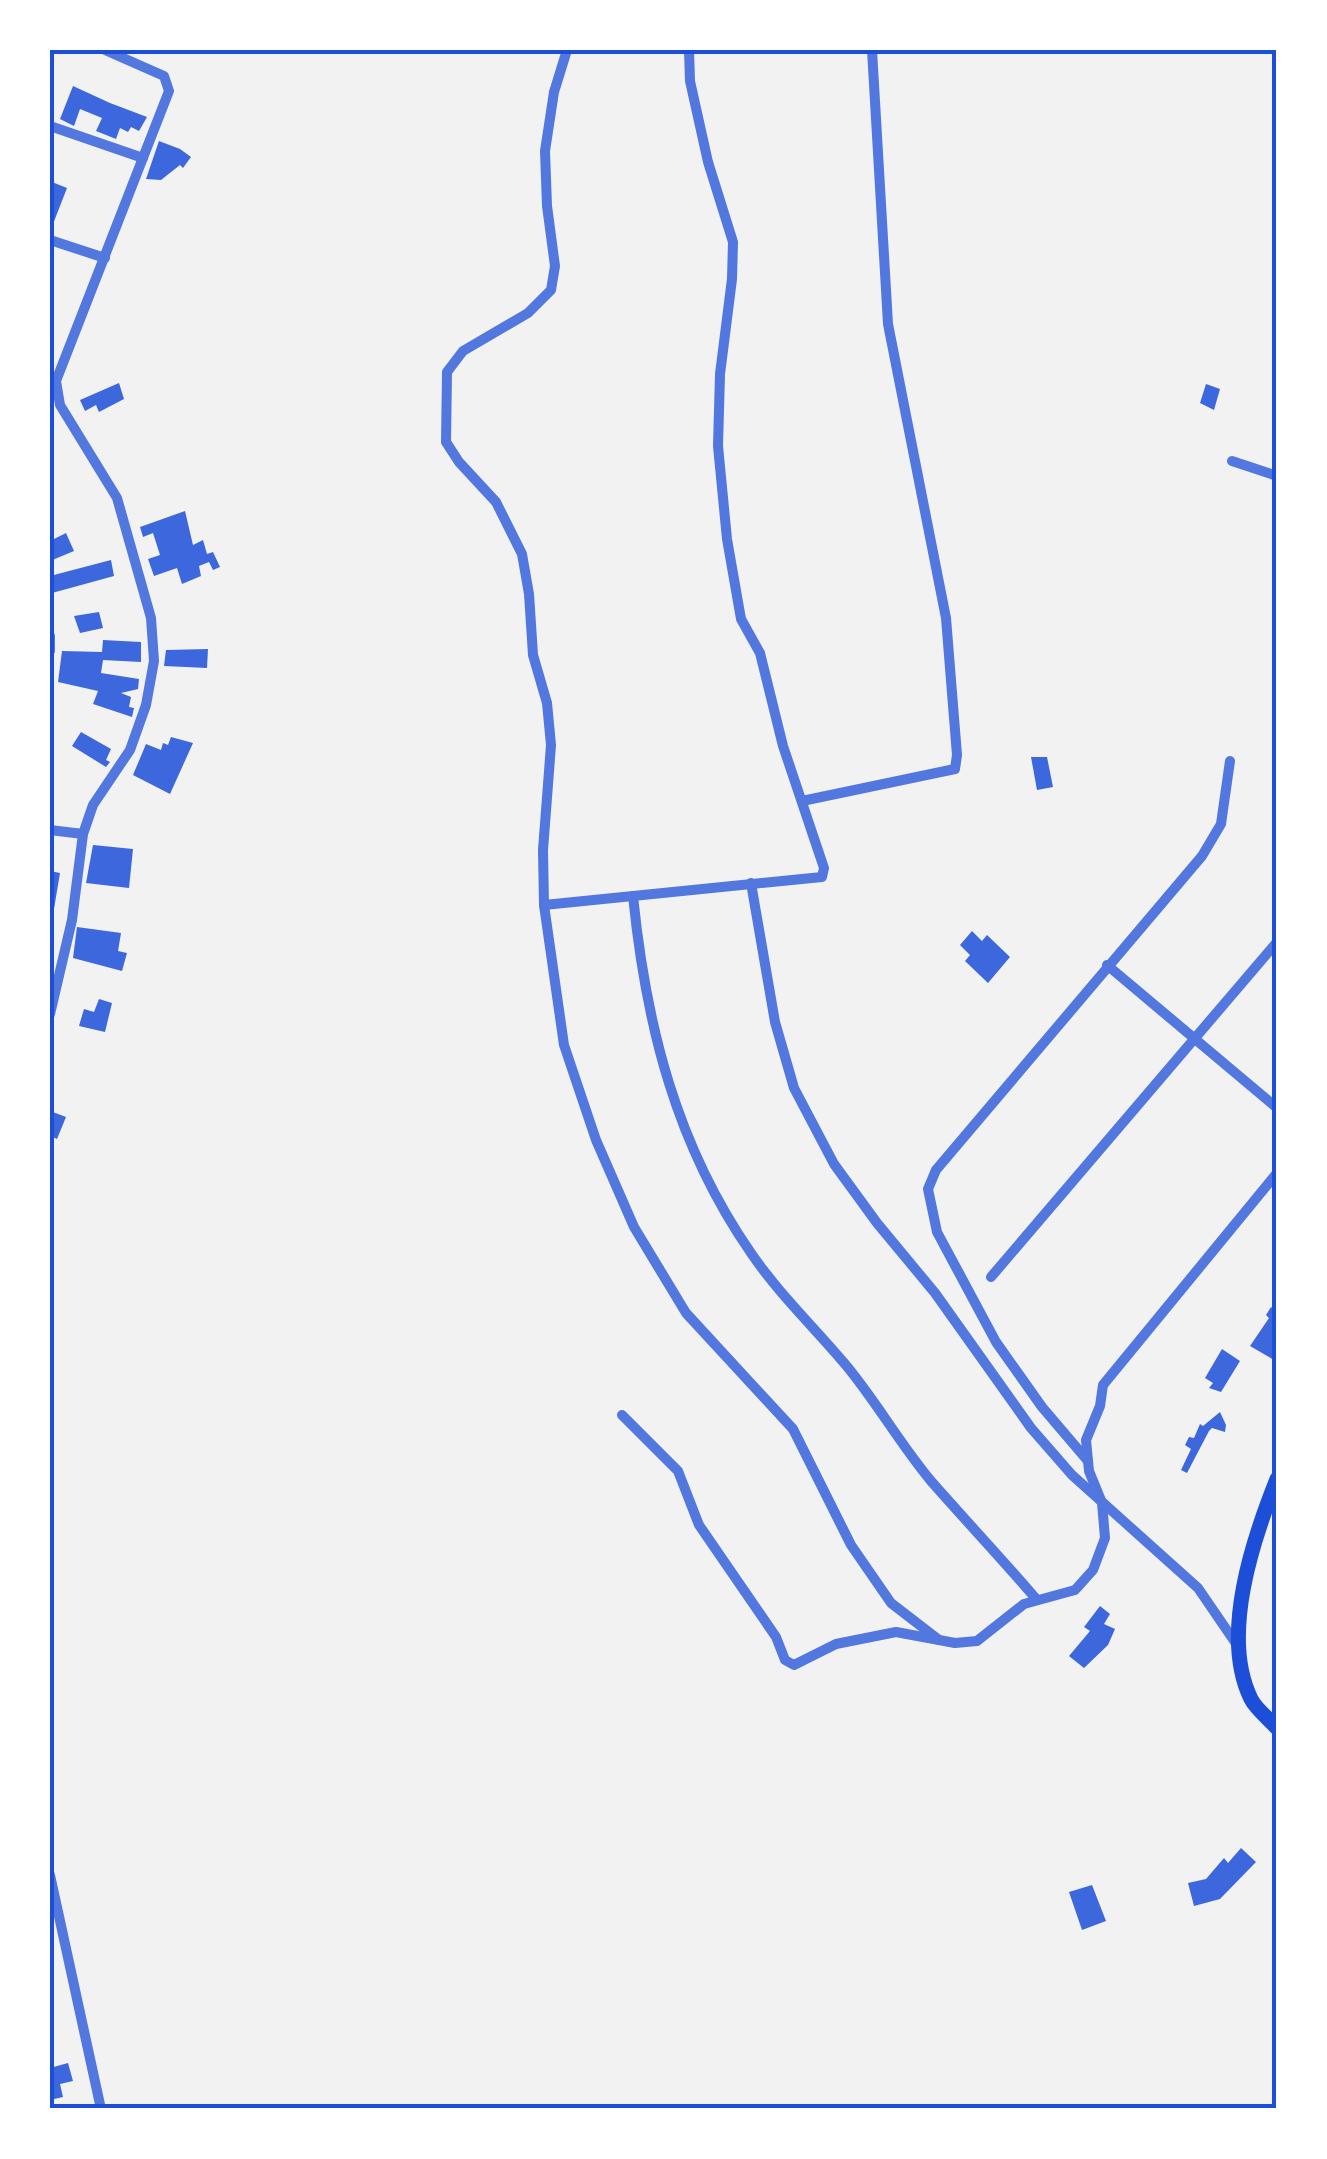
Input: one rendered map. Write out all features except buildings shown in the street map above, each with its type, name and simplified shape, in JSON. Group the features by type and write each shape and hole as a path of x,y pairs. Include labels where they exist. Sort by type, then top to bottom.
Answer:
{"main road":[{"path":"1277,1479 1242,1589 1238,1646 1251,1700 1277,1728"}],"street":[{"path":"50,1014 72,920 83,834 93,806 130,750 146,705 154,661 151,618 117,498 60,405 56,381 169,91 164,76 105,50"},
{"path":"567,50 554,92 545,151 555,266 550,290 528,313 463,351 447,372 446,442 458,462 496,502 522,554 534,655 547,703 551,744 542,850 544,904 564,1046 596,1140 634,1226 686,1312 792,1430 851,1545 891,1603 939,1640"},
{"path":"544,904 822,878 824,868 783,746 760,652 741,619 727,539 718,446 720,374 733,242 708,162 690,81 688,50"},
{"path":"802,802 955,769 958,755 946,618 888,324 872,50"},
{"path":"50,126 143,158"},
{"path":"50,240 104,258"},
{"path":"1232,461 1277,476"},
{"path":"50,636 50,650"},
{"path":"1088,1462 1042,1407 996,1342 937,1232 928,1189 936,1170 1202,856 1221,824 1230,761"},
{"path":"50,830 83,834"},
{"path":"752,884 775,1022 794,1088 834,1164 876,1223 936,1293 1031,1428 1102,1504 1198,1588 1238,1646"},
{"path":"633,896 653,1032 679,1118 750,1252 799,1315 846,1365 930,1480 1038,1600"},
{"path":"991,1276 1277,942"},
{"path":"1107,966 1277,1108"},
{"path":"622,1416 678,1471 699,1525 776,1636 785,1660 794,1665 836,1644 896,1632 955,1643 977,1641 1024,1604 1075,1590 1092,1570 1105,1538 1102,1504 1088,1462 1086,1440 1100,1406 1103,1385 1277,1174"},
{"path":"50,1875 101,2109"}]}
